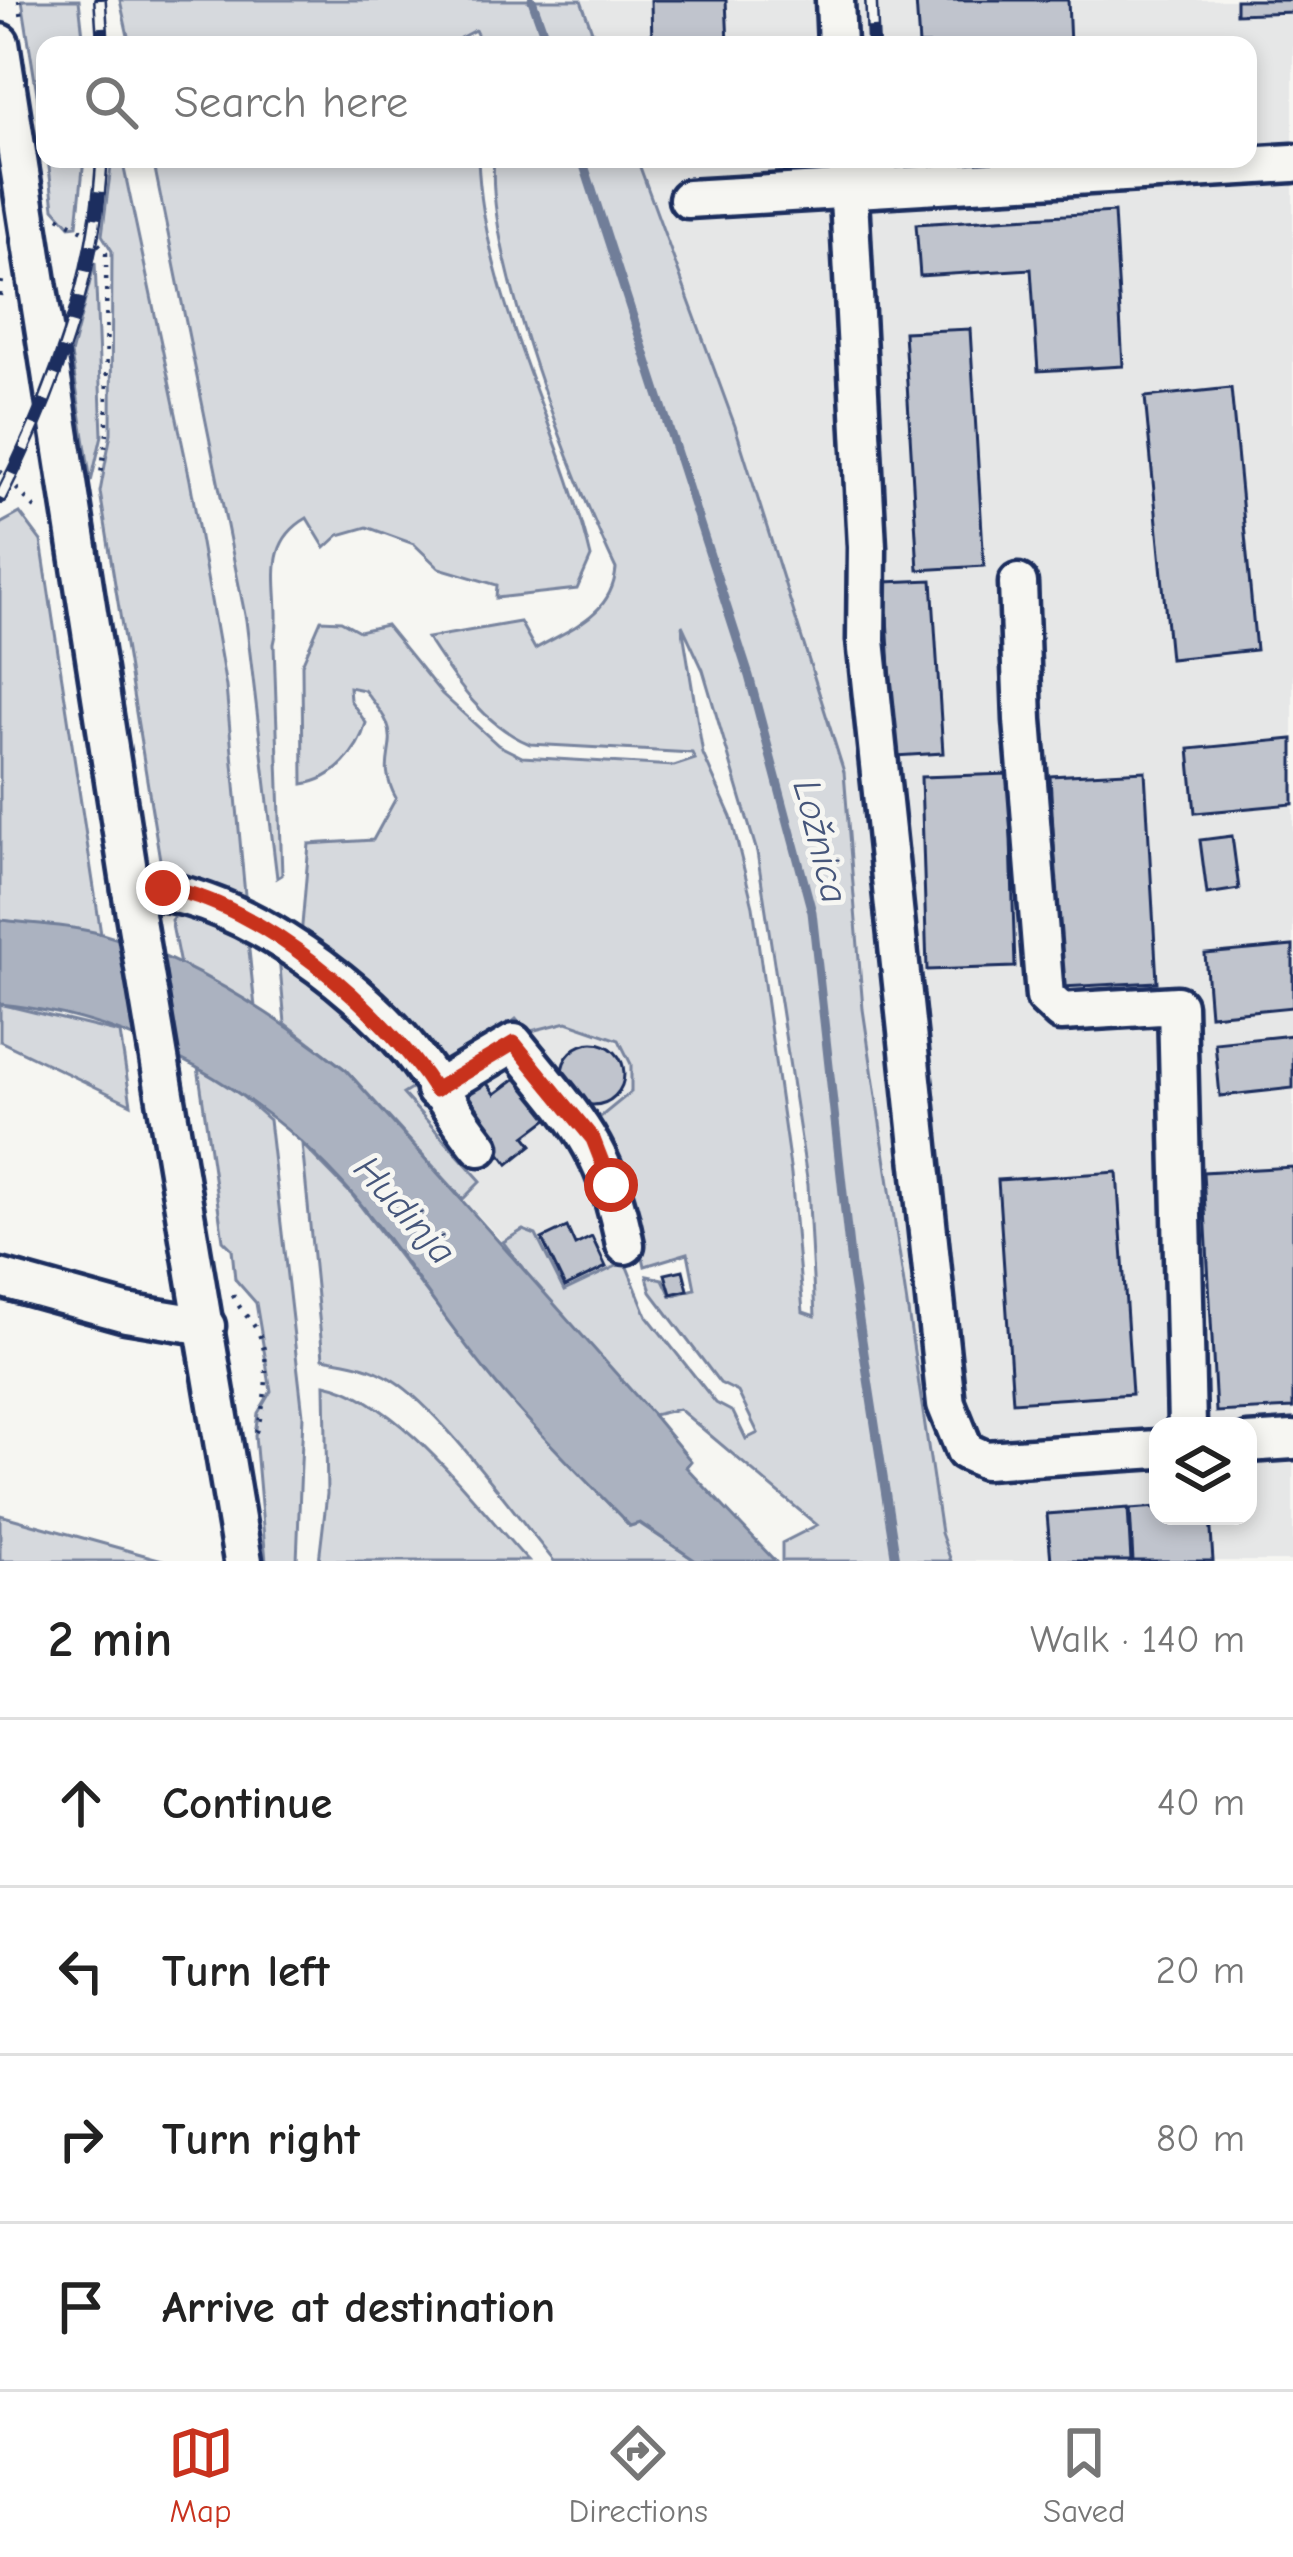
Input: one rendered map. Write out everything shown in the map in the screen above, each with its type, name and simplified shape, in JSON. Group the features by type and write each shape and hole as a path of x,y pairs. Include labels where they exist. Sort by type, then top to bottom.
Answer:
{"street":[{"path":"835,0 837,36"},
{"path":"11,33 133,898 243,1561"},
{"path":"1257,164 1293,163"},
{"path":"688,199 848,175 1108,168"},
{"path":"848,175 867,547 866,640 946,1404 965,1451 985,1460 1149,1450"},
{"path":"1018,583 1024,743 1045,997 1061,1012 1177,1004 1187,1417"},
{"path":"133,898 174,890 291,944 410,1049 480,1147"},
{"path":"435,1090 514,1043 593,1139 611,1185 625,1245"},
{"path":"0,1278 126,1313 206,1326"},
{"path":"1257,1442 1293,1440"}],"path":[{"path":"11,33 19,0"},
{"path":"59,217 92,236 106,253 107,433 100,487"}],"shaded area":[{"path":"22,0 79,0 83,36 36,36 36,87"},
{"path":"120,0 581,0 594,36 478,36 475,30 464,36 128,36"},
{"path":"581,0 1293,0 1293,1561 951,1561 941,1533 863,1009 844,772 735,426 640,168 1257,168 1257,36 594,36"},
{"path":"49,168 83,168 77,225 70,226 54,208"},
{"path":"111,168 124,168 190,480 226,687 247,917 163,878 100,492 111,433 112,251 102,235"},
{"path":"155,168 479,168 483,211 508,311 591,557 577,589 496,598 497,585 439,568 414,544 367,527 339,535 325,548 307,518 291,530 277,559 276,575 282,875 277,878 246,620"},
{"path":"494,168 640,168 735,426 844,772 863,1009 941,1533 951,1561 782,1561 782,1543 817,1525 679,1409 653,1415 559,1316 503,1242 523,1230 536,1235 564,1291 625,1262 647,1316 716,1403 733,1412 746,1439 758,1433 738,1392 720,1383 651,1292 647,1276 663,1279 671,1296 695,1289 688,1253 645,1266 625,1175 593,1123 631,1092 631,1064 619,1040 567,1022 527,1032 516,1019 467,1059 449,1066 301,937 309,844 373,840 396,798 388,775 387,723 364,690 349,687 350,700 366,723 362,734 334,771 303,784 302,664 321,620 341,621 359,631 386,625 442,694 498,745 522,757 674,766 695,759 692,753 530,744 484,713 427,638 520,622 535,649 588,618 613,585 616,569 556,425 503,250","holes":["682,625 703,670 757,852 808,1185 815,1316 803,1312 791,1174 753,906 731,817 703,754"]},
{"path":"95,262 102,435 91,482 71,354"},
{"path":"20,513 41,541 101,934 0,920 0,524"},
{"path":"180,910 248,941 255,1007 180,965 171,920"},
{"path":"279,956 351,1011 418,1085 403,1094 481,1181 463,1199 346,1070 285,1023"},
{"path":"0,1004 120,1033 131,1104 0,1041"},
{"path":"516,1018 528,1032 567,1022 609,1036 627,1050 631,1064 631,1092 620,1105 613,1148 631,1205 625,1262 564,1292 536,1235 523,1230 503,1242 463,1199 480,1181 402,1094 467,1059"},
{"path":"198,1067 225,1081 269,1120 303,1415 297,1561 266,1561 255,1436 258,1413 271,1391 256,1303 235,1279 232,1249 223,1240"},
{"path":"302,1144 353,1196 498,1386 630,1526 639,1523 696,1561 554,1561 455,1438 412,1394 377,1371 323,1358"},
{"path":"325,1384 381,1410 409,1432 528,1561 319,1561 327,1494"},
{"path":"0,1515 166,1561 0,1561"}],"water":[{"name":"Hudinja","path":"0,920 90,931 167,958 260,1009 346,1070 653,1415 691,1461 686,1467 775,1561 696,1561 640,1523 630,1526 498,1386 354,1196 281,1125 195,1067 149,1044 100,1025 0,1004"}],"building":[{"path":"651,0 726,0 728,36 652,36"},
{"path":"916,0 1068,0 1070,36 918,36"},
{"path":"1236,0 1293,0 1293,12 1236,14"},
{"path":"1114,212 1123,366 1038,371 1031,269 920,276 916,224"},
{"path":"970,329 984,566 918,570 904,332"},
{"path":"1231,388 1256,650 1170,659 1145,397"},
{"path":"932,580 943,753 895,756 885,582"},
{"path":"1293,739 1293,804 1195,813 1189,749"},
{"path":"1145,771 1157,982 1062,987 1050,776"},
{"path":"1009,774 1015,967 927,970 921,777"},
{"path":"1232,836 1239,889 1207,894 1200,840"},
{"path":"1293,946 1293,1007 1210,1015 1205,954"},
{"path":"1293,1035 1293,1088 1220,1096 1215,1043"},
{"path":"593,1043 615,1052 624,1074 615,1096 593,1105 571,1096 562,1074 571,1052"},
{"path":"526,1071 557,1112 525,1136 532,1145 508,1164 458,1097 483,1078 495,1094"},
{"path":"1293,1167 1293,1408 1216,1412 1203,1172"},
{"path":"1117,1172 1132,1394 1013,1402 998,1180"},
{"path":"567,1227 575,1245 592,1237 606,1267 565,1287 542,1239"},
{"path":"683,1270 688,1290 671,1294 665,1274"},
{"path":"1128,1508 1131,1561 1051,1561 1047,1514"},
{"path":"1149,1508 1149,1525 1211,1525 1213,1561 1133,1561 1130,1509"}],"waterway":[{"name":"Ložnica","path":"532,0 545,36"},
{"name":"Ložnica","path":"585,168 749,676 812,912 852,1275 896,1561"}],"railway":[{"path":"100,0 102,36"},
{"path":"871,0 873,36"},
{"path":"0,498 38,417 69,334 91,247 101,168"}],"route":[{"path":"163,888 239,917 291,944 410,1049 435,1090 514,1043 593,1139 611,1185"}]}
